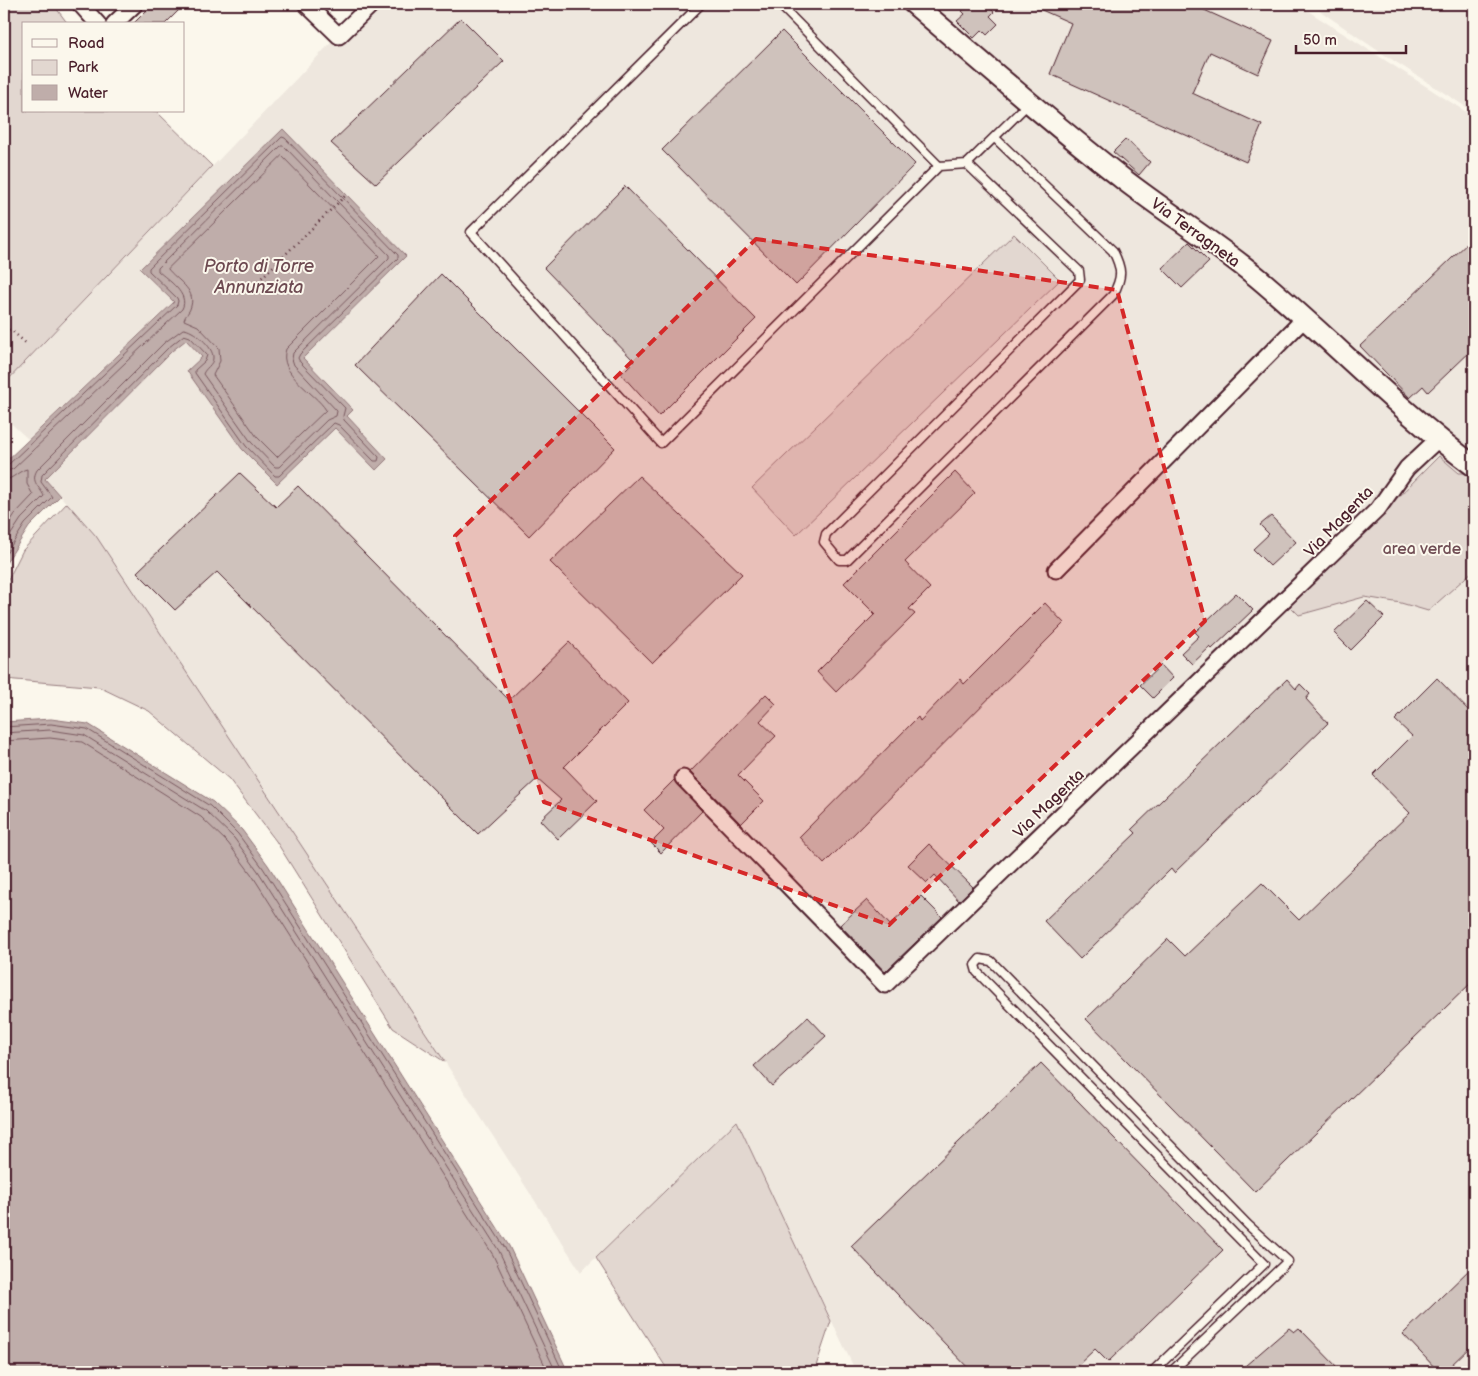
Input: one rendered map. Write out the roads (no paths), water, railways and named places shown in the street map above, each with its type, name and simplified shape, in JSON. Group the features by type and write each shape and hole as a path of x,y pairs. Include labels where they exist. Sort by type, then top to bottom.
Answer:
{"street":[{"path":"80,4 96,22"},
{"path":"116,22 135,4"},
{"path":"306,4 338,36 372,4"},
{"name":"Via Terragneta","path":"914,4 1029,103 1124,180 1225,251 1305,318 1438,439 1474,466"},
{"path":"1056,570 1305,318"},
{"name":"Via Magenta","path":"683,778 885,985 1378,509 1407,468 1438,439"}],"lane":[{"path":"700,4 471,232 661,444 939,166 967,164 1029,103"},
{"path":"780,4 939,166"},
{"path":"967,164 1078,272 1080,280 826,534 824,542 839,560 847,560 1113,295 1120,282 1120,266 1113,251 995,138"},
{"path":"1152,1372 1264,1264 977,972 975,965 980,958 991,961 1248,1225 1288,1261 1171,1372"}],"water":[{"name":"Porto di Torre Annunziata","path":"283,129 406,256 303,358 353,410 347,416 387,459 376,470 335,428 277,484 242,449 187,371 202,357 186,340 172,351 45,479 60,496 29,527 4,566 4,463 174,302 140,269"},
{"path":"51,719 88,724 213,802 242,830 268,865 509,1246 568,1372 4,1372 4,722"}],"park label":[{"name":"area verde","path":"1422,548"}]}
